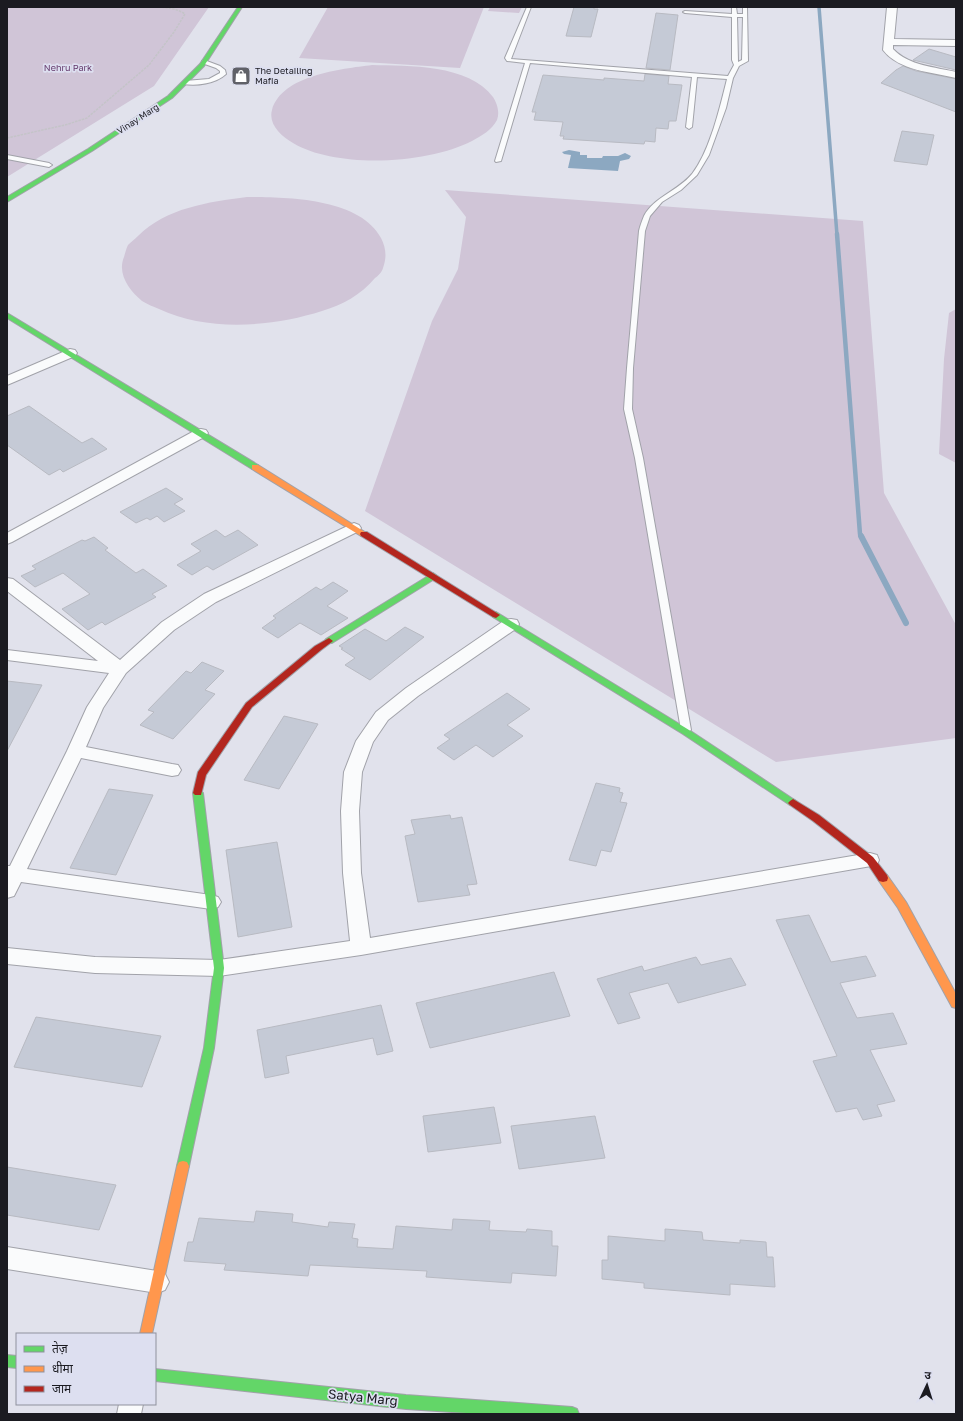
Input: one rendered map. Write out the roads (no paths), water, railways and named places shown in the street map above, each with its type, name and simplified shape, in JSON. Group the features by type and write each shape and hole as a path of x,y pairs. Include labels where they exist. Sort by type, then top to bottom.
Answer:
{"street":[{"name":"Vinay Marg","path":"7,200 90,150 170,97 204,62 240,7"},
{"path":"892,7 888,50 892,56 899,60 956,75"},
{"path":"889,42 956,43"},
{"name":"Vinay Marg","path":"7,190 50,165 147,104 164,90"},
{"path":"9,318 70,353 201,433 686,732 816,818 870,860 902,905 956,1004"},
{"path":"7,381 70,353"},
{"path":"7,539 201,433"},
{"path":"7,891 11,873 76,751 95,707 120,668 168,626 210,598 354,528"},
{"path":"146,1333 209,1048 219,968 198,789 201,774 249,705 271,685 318,648 433,576"},
{"path":"7,583 120,668"},
{"path":"361,947 352,872 350,811 352,772 365,741 382,716 388,711 412,692 511,624"},
{"path":"7,655 120,668"},
{"path":"76,751 172,770"},
{"path":"7,956 95,965 219,968 361,947 870,860"},
{"path":"11,873 211,902"},
{"path":"7,1258 157,1282"},
{"name":"Satya Marg","path":"156,1375 435,1409 572,1414"}],"lane":[{"path":"529,7 508,58 509,60 527,65 695,78 730,78"},
{"path":"734,7 735,60 737,65"},
{"path":"686,732 640,466 628,409 630,368 642,231 647,216 660,201 679,189 694,175 706,155 723,108 730,78 737,65 745,60 745,7"},
{"path":"685,12 745,16"},
{"path":"185,83 210,81 217,79 223,74 223,71 218,67 204,62"},
{"path":"498,161 527,65"},
{"path":"689,127 695,78"},
{"path":"7,157 50,165"}],"water":[{"path":"569,150 580,152 580,155 587,155 587,158 618,156 625,153 631,156 629,159 620,161 618,171 568,168 571,155 564,154 562,152"}],"waterway":[{"path":"819,7 837,235"},
{"path":"837,234 860,534 862,537"},
{"path":"861,536 906,623"}],"place":[{"name":"The Detailing Mafia","path":"241,76"}],"park label":[{"name":"Nehru Park","path":"68,68"}]}
